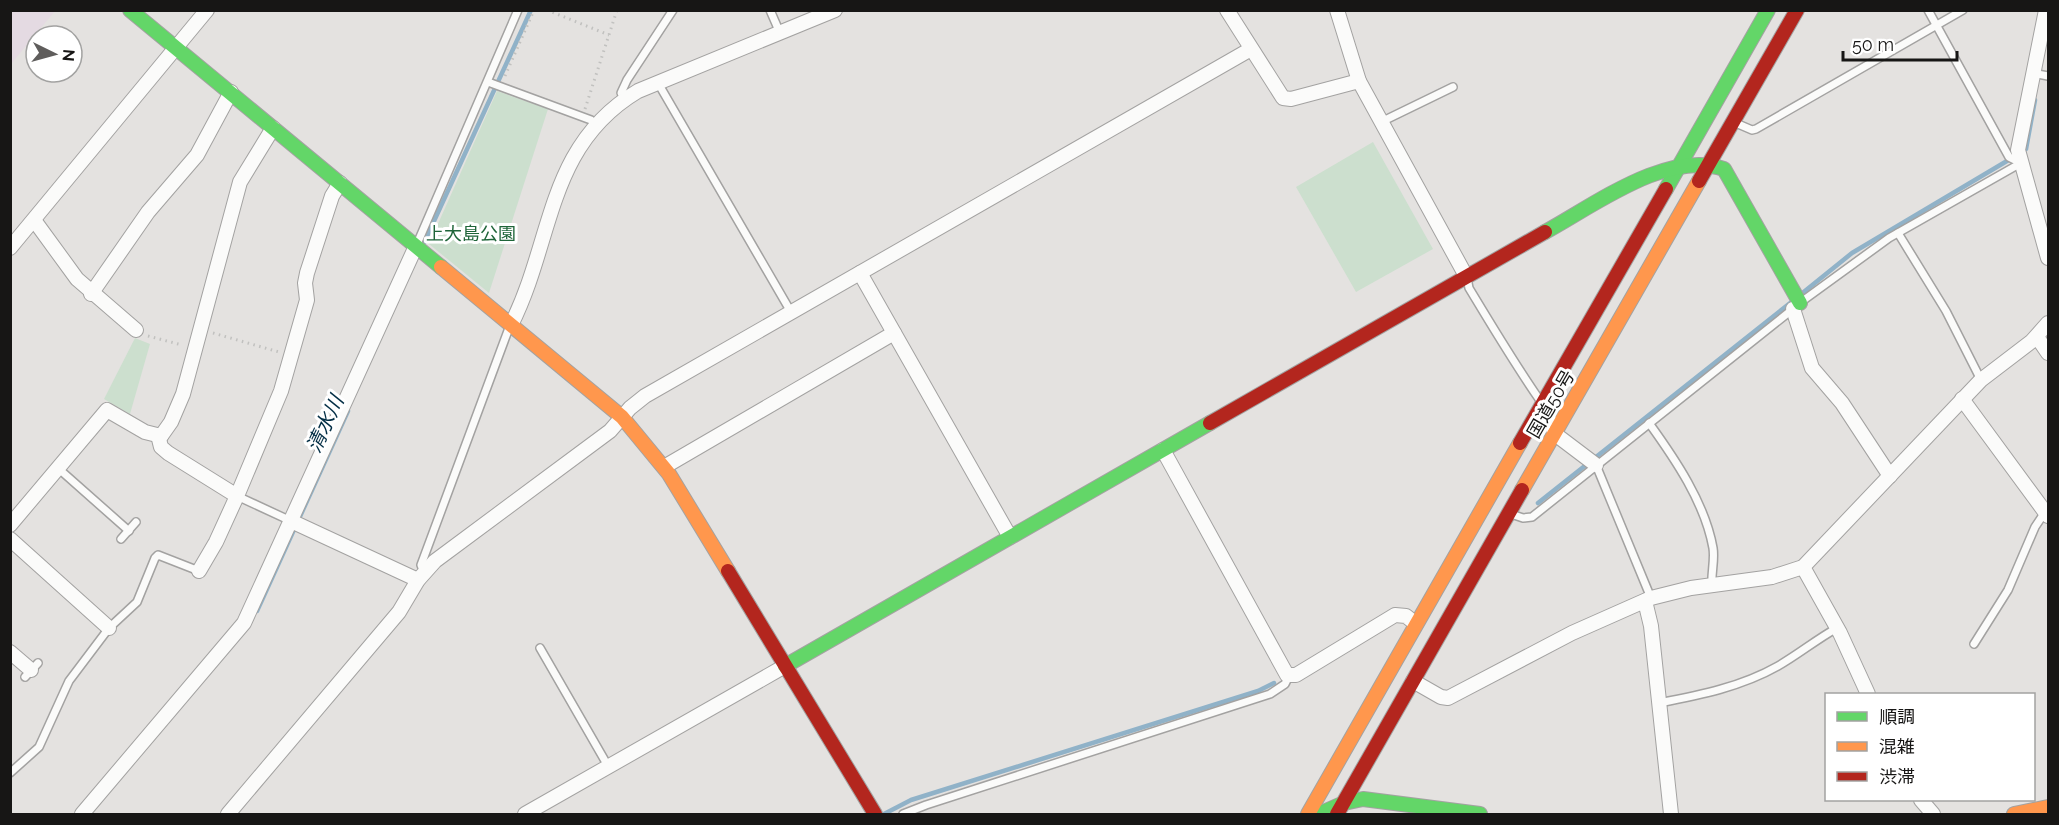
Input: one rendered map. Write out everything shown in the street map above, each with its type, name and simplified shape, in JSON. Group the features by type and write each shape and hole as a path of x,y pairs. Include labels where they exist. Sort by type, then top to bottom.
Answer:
{"main road":[{"path":"130,10 622,417 664,466 875,814"},
{"name":"国道50号","path":"1308,814 1768,10"},
{"name":"国道50号","path":"1340,808 1797,10"},
{"path":"785,666 1466,276 1635,181 1658,171 1709,166 1721,167 1727,172 1796,306"},
{"path":"1319,814 1363,799 1444,813 1480,814"},
{"path":"2014,814 2049,807"}],"street":[{"path":"10,248 207,10"},
{"path":"511,325 565,170 596,125 625,99 658,83 836,10"},
{"path":"1227,10 1277,91 1287,100 1359,81"},
{"path":"1337,10 1359,81 1466,276"},
{"path":"2046,10 2018,150 2049,258"},
{"path":"228,814 404,606 421,576 435,561 610,431 645,396 1251,50"},
{"path":"92,294 148,212 197,155 231,92"},
{"path":"237,496 168,453 159,443 180,404 240,182 273,128"},
{"path":"200,571 237,496 281,391 289,355 307,300 305,283 332,196 340,183"},
{"path":"34,220 77,279 136,330"},
{"path":"82,814 244,623 416,246"},
{"path":"860,273 1010,537"},
{"path":"1796,306 1809,362 1842,404 1890,476"},
{"path":"1413,681 1441,697 1454,696 1572,633 1648,599 1712,585 1772,577 1803,567 1981,380 2037,337 2049,323"},
{"path":"664,466 894,333"},
{"path":"2037,337 2049,353"},
{"path":"1962,399 2047,514"},
{"path":"1543,405 1555,434 1596,465"},
{"path":"10,525 107,410 145,432 161,436"},
{"path":"1163,450 1289,676 1296,675 1362,637 1389,617 1400,614 1416,624"},
{"path":"291,521 421,576"},
{"path":"10,539 109,628"},
{"path":"1803,567 1837,628 1868,693"},
{"path":"1648,599 1671,814"},
{"path":"10,652 32,670"},
{"path":"525,814 785,666"},
{"path":"1922,801 1933,814"}],"lane":[{"path":"416,246 518,10"},
{"path":"625,99 622,89 673,10"},
{"path":"770,10 780,33"},
{"path":"1928,10 2008,158 2021,163"},
{"path":"1733,121 1752,130 1756,129 1963,10"},
{"path":"2032,73 2049,76"},
{"path":"488,82 583,117 596,125"},
{"path":"658,83 791,312"},
{"path":"1381,122 1453,87"},
{"path":"1509,512 1523,519 1532,517 1855,260 2021,163"},
{"path":"1898,233 1946,311 1981,380"},
{"path":"1466,276 1469,288 1503,346 1543,405"},
{"path":"421,576 421,565 432,530 511,325"},
{"path":"1649,423 1691,490 1706,521 1714,550 1712,585"},
{"path":"1596,465 1648,599"},
{"path":"59,469 129,531"},
{"path":"237,496 291,521"},
{"path":"1974,644 2008,590 2035,527 2047,514"},
{"path":"121,539 136,522"},
{"path":"10,772 39,747 69,681 109,628 136,602 158,555 200,571"},
{"path":"1659,703 1722,689 1746,681 1776,667 1837,628"},
{"path":"540,648 608,766"},
{"path":"903,814 1270,694 1285,684 1289,676"}],"path":[{"path":"501,86 534,10"},
{"path":"547,10 609,35"},
{"path":"583,117 617,10"},
{"path":"136,330 142,335 185,346 196,346"},
{"path":"201,330 289,355"}],"shaded area":[{"path":"10,11 55,11 44,24 24,24 24,48 11,64"}],"green space":[{"name":"上大島公園","path":"497,91 548,109 489,293 429,244"},
{"path":"1373,142 1433,249 1356,292 1296,187"},
{"path":"135,338 150,344 130,414 104,399"}],"waterway":[{"name":"清水川","path":"423,245 531,10"},
{"path":"2022,152 2026,149 2035,100"},
{"path":"1800,295 1852,253 2012,158"},
{"path":"1538,503 1794,300"},
{"name":"清水川","path":"257,611 348,411"},
{"path":"884,814 911,800 1258,691 1274,683"}],"traffic: fast":[{"path":"130,10 441,267"},
{"path":"1666,189 1768,10"},
{"path":"1545,232 1608,195 1655,173 1679,167 1702,165 1724,169 1800,303"},
{"path":"785,666 1210,423"},
{"path":"1319,814 1344,803 1363,799 1480,814"}],"traffic: slow":[{"path":"1522,490 1699,181"},
{"path":"441,267 622,417 669,474 728,571"},
{"path":"1308,814 1520,443"},
{"path":"2014,814 2048,807"}],"traffic: jam":[{"path":"1699,181 1797,10"},
{"path":"1520,443 1666,189"},
{"path":"1210,423 1545,232"},
{"path":"1337,814 1522,490"},
{"path":"728,571 875,814"}]}
